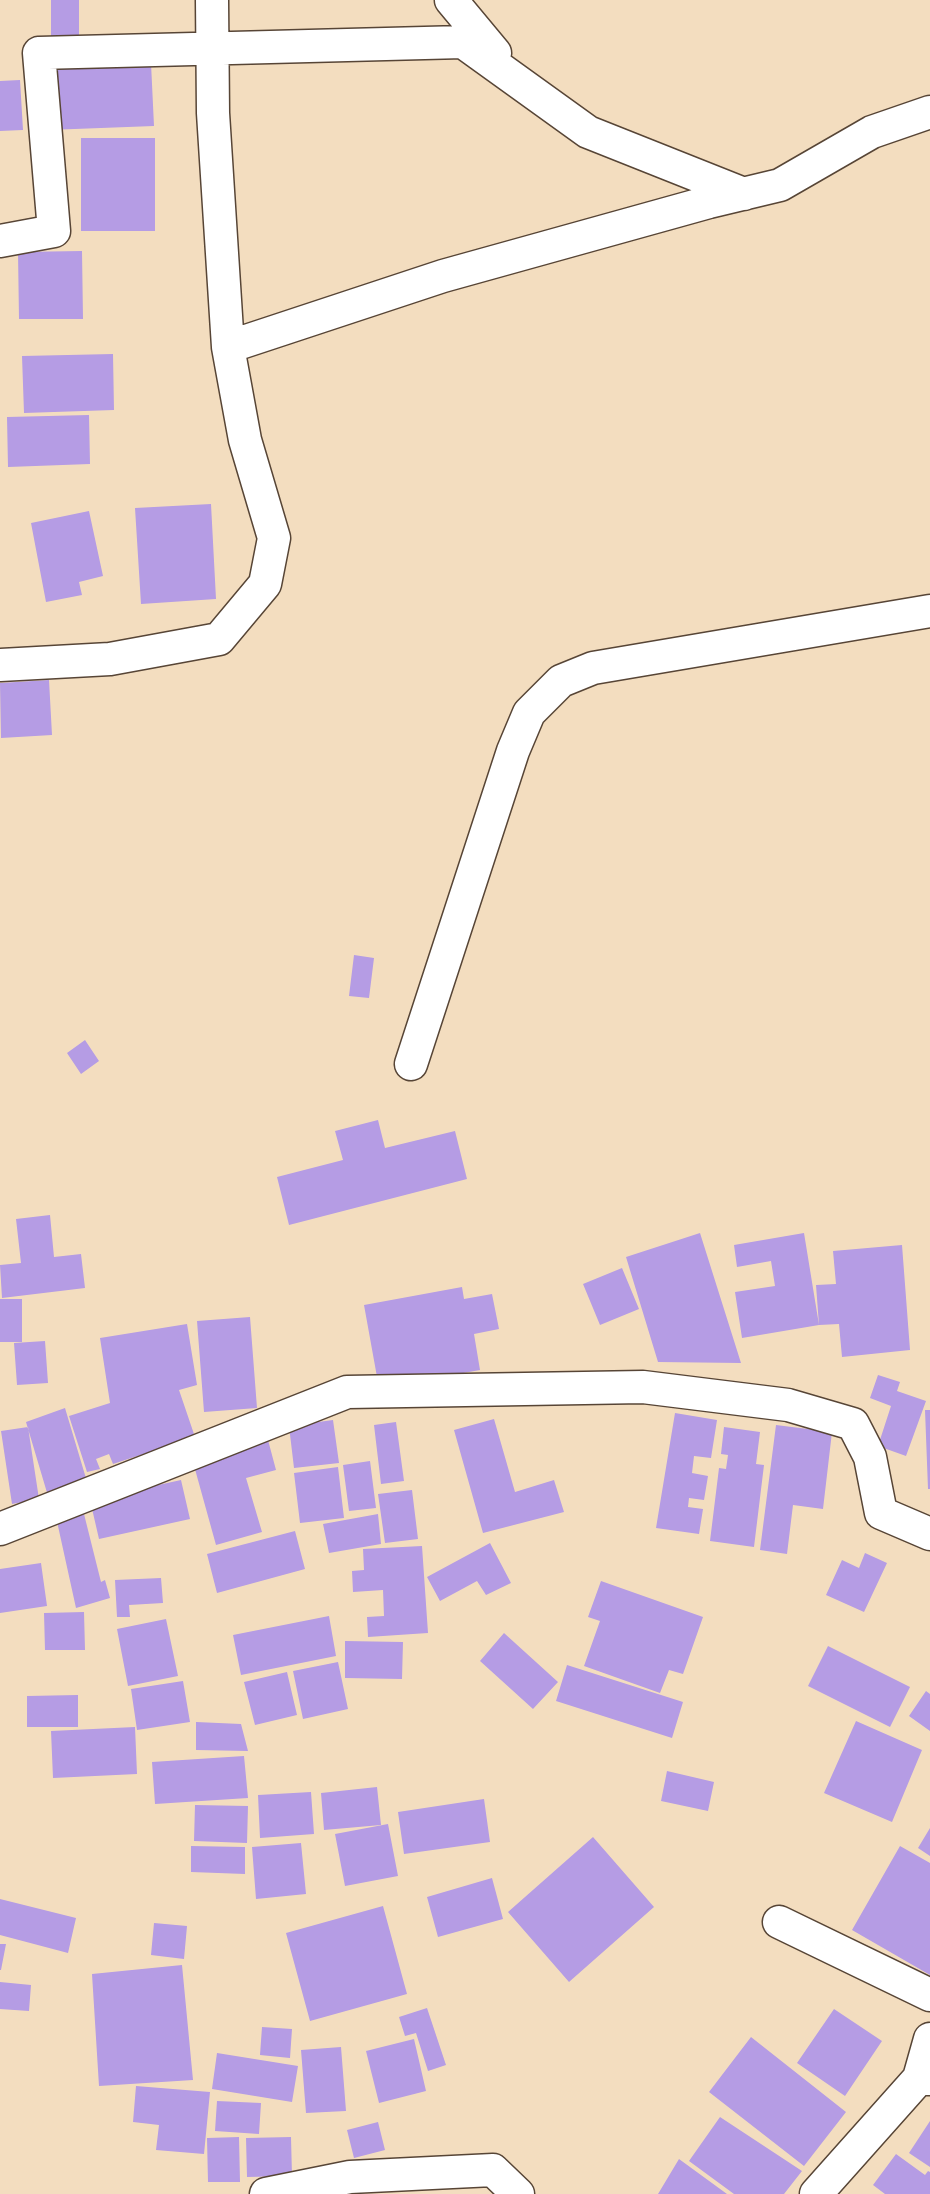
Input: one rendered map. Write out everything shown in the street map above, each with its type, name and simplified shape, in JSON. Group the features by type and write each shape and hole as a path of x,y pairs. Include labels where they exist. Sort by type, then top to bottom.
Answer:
{"street":[{"path":"0,665 110,659 219,639 265,584 274,538 245,440 228,347 213,113 212,0"},
{"path":"451,0 516,78"},
{"path":"0,241 54,231 39,53 463,42 588,132 744,194"},
{"path":"228,347 443,276 780,185 872,132 930,112"},
{"path":"411,1064 513,751 529,713 561,681 593,668 930,611"},
{"path":"0,1529 347,1392 643,1387 788,1405 853,1424 870,1457 881,1513 930,1534"},
{"path":"779,1922 930,1994"},
{"path":"816,2194 926,2075 930,2039"},
{"path":"266,2194 350,2177 493,2170 519,2194"}],"building":[{"path":"51,0 79,0 79,40 51,41"},
{"path":"151,63 154,126 48,130 45,67"},
{"path":"20,80 23,130 0,131 0,81"},
{"path":"81,138 155,138 155,231 81,231"},
{"path":"82,251 83,319 19,319 18,252"},
{"path":"113,354 114,410 24,413 22,356"},
{"path":"89,415 90,464 8,467 7,417"},
{"path":"211,504 216,599 141,604 135,508"},
{"path":"89,511 103,576 79,582 82,595 46,602 31,523"},
{"path":"49,680 52,735 1,738 0,683"},
{"path":"354,955 374,958 369,998 349,996"},
{"path":"85,1040 99,1061 81,1074 67,1053"},
{"path":"378,1120 385,1148 455,1131 467,1179 289,1225 277,1177 343,1160 335,1131"},
{"path":"50,1215 54,1257 81,1254 85,1288 2,1298 0,1265 21,1263 16,1219"},
{"path":"700,1233 741,1363 658,1362 626,1257"},
{"path":"804,1233 819,1325 742,1338 735,1292 775,1286 771,1261 737,1267 734,1245"},
{"path":"902,1245 910,1350 842,1357 839,1324 819,1325 816,1285 836,1284 833,1251"},
{"path":"622,1268 639,1309 600,1325 583,1284"},
{"path":"462,1287 464,1299 492,1294 499,1329 474,1334 480,1370 379,1388 364,1305"},
{"path":"0,1299 22,1299 22,1342 0,1342"},
{"path":"250,1317 257,1408 204,1412 197,1321"},
{"path":"187,1324 197,1385 179,1390 195,1437 113,1464 109,1454 96,1459 100,1469 87,1472 69,1416 110,1403 100,1338"},
{"path":"45,1341 48,1383 17,1385 14,1343"},
{"path":"878,1375 900,1382 897,1391 926,1401 906,1456 878,1446 891,1406 870,1398"},
{"path":"65,1408 88,1485 48,1496 26,1422"},
{"path":"925,1410 930,1410 930,1489 928,1489"},
{"path":"675,1413 717,1420 711,1458 694,1456 692,1473 708,1476 704,1500 689,1498 688,1507 703,1509 699,1534 656,1528"},
{"path":"494,1419 515,1492 554,1480 564,1512 483,1533 454,1430"},
{"path":"333,1420 339,1463 294,1468 289,1426"},
{"path":"396,1422 404,1481 381,1484 374,1425"},
{"path":"776,1425 832,1432 823,1509 793,1505 787,1554 760,1550"},
{"path":"28,1427 39,1499 12,1504 1,1431"},
{"path":"724,1427 760,1432 756,1464 764,1465 754,1547 710,1541 719,1468 726,1469 728,1455 721,1454"},
{"path":"268,1440 276,1470 246,1478 262,1532 216,1545 193,1462"},
{"path":"370,1461 376,1508 349,1511 343,1465"},
{"path":"338,1467 344,1518 300,1523 294,1473"},
{"path":"181,1480 190,1519 99,1539 90,1500"},
{"path":"412,1490 418,1539 385,1543 378,1494"},
{"path":"83,1510 101,1582 105,1580 110,1598 76,1608 56,1517"},
{"path":"378,1514 381,1544 329,1553 323,1524"},
{"path":"295,1531 305,1569 217,1593 207,1554"},
{"path":"490,1543 511,1583 486,1595 477,1581 440,1601 427,1577"},
{"path":"422,1546 428,1633 368,1637 367,1617 384,1616 383,1590 353,1592 352,1571 364,1570 363,1549"},
{"path":"865,1553 887,1563 864,1612 826,1595 842,1560 859,1568"},
{"path":"41,1563 47,1606 0,1613 0,1569"},
{"path":"161,1578 163,1603 129,1605 130,1617 117,1617 115,1580"},
{"path":"601,1581 703,1617 683,1674 669,1670 660,1693 584,1666 600,1621 588,1617"},
{"path":"84,1612 85,1650 45,1650 44,1613"},
{"path":"329,1616 336,1656 241,1675 233,1635"},
{"path":"166,1619 178,1676 128,1686 117,1629"},
{"path":"504,1633 558,1682 533,1709 480,1661"},
{"path":"345,1641 403,1642 402,1679 345,1678"},
{"path":"828,1646 910,1687 890,1727 808,1686"},
{"path":"338,1662 348,1709 303,1719 293,1671"},
{"path":"567,1665 683,1702 672,1738 556,1701"},
{"path":"287,1672 297,1715 255,1725 244,1682"},
{"path":"183,1681 190,1722 137,1730 131,1689"},
{"path":"926,1691 930,1694 930,1731 909,1716"},
{"path":"78,1695 78,1727 27,1727 27,1696"},
{"path":"856,1721 922,1750 892,1822 824,1793"},
{"path":"196,1722 241,1724 248,1751 196,1750"},
{"path":"135,1727 137,1774 53,1778 51,1731"},
{"path":"244,1756 248,1798 155,1804 152,1762"},
{"path":"667,1771 714,1782 708,1811 661,1801"},
{"path":"377,1787 381,1825 324,1830 321,1793"},
{"path":"311,1792 314,1834 260,1838 258,1795"},
{"path":"484,1799 490,1842 404,1854 398,1812"},
{"path":"195,1805 248,1806 247,1843 194,1841"},
{"path":"388,1824 398,1876 345,1886 335,1834"},
{"path":"930,1828 930,1856 918,1848"},
{"path":"593,1837 654,1907 569,1982 508,1912"},
{"path":"301,1843 306,1894 256,1899 252,1847"},
{"path":"191,1846 245,1847 245,1874 191,1872"},
{"path":"900,1846 930,1863 930,1975 852,1930"},
{"path":"492,1878 503,1919 438,1937 427,1897"},
{"path":"0,1899 76,1918 68,1953 0,1935"},
{"path":"383,1906 407,1994 310,2021 286,1933"},
{"path":"154,1923 187,1926 184,1959 151,1955"},
{"path":"0,1944 6,1944 1,1970 0,1970"},
{"path":"182,1965 193,2080 99,2086 92,1974"},
{"path":"0,1982 31,1985 29,2011 0,2009"},
{"path":"427,2008 446,2065 428,2071 416,2033 405,2036 399,2017"},
{"path":"834,2009 882,2041 845,2096 797,2063"},
{"path":"262,2027 292,2029 290,2058 260,2055"},
{"path":"751,2037 846,2112 804,2166 709,2092"},
{"path":"414,2039 426,2091 379,2103 366,2051"},
{"path":"341,2047 346,2111 306,2113 301,2050"},
{"path":"217,2053 298,2066 292,2102 212,2089"},
{"path":"136,2086 210,2092 204,2154 156,2150 159,2125 133,2122"},
{"path":"217,2101 261,2103 259,2134 215,2131"},
{"path":"720,2117 802,2171 784,2194 734,2194 689,2161"},
{"path":"930,2121 930,2167 909,2153"},
{"path":"378,2122 385,2150 354,2158 347,2130"},
{"path":"239,2137 240,2182 208,2182 207,2138"},
{"path":"291,2137 292,2176 247,2177 246,2138"},
{"path":"896,2154 925,2175 930,2172 930,2194 885,2194 873,2185"},
{"path":"679,2159 727,2194 658,2194"}]}
